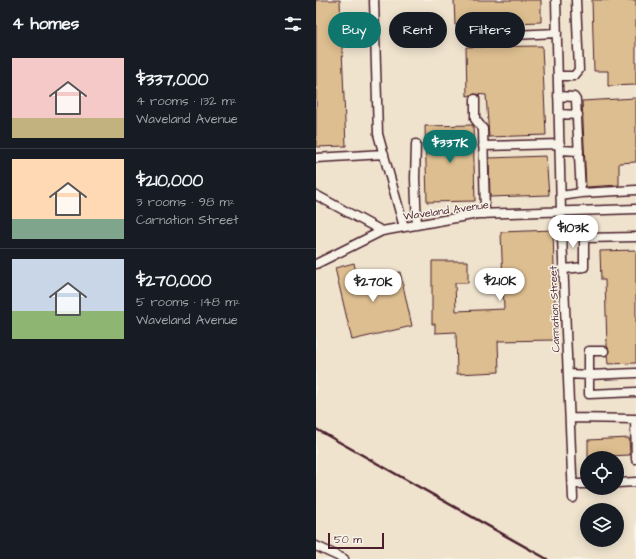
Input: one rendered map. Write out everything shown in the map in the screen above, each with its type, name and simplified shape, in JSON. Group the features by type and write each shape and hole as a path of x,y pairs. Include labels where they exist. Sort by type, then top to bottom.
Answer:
{"street":[{"path":"374,0 378,134 404,227"},
{"name":"Carnation Street","path":"556,0 561,196 573,498"},
{"path":"558,76 574,76 579,70 576,0"},
{"path":"525,35 557,34"},
{"path":"558,96 574,96 576,100 581,193"},
{"path":"475,99 475,119 483,129 485,214"},
{"path":"559,114 578,116"},
{"path":"416,144 414,179 417,225"},
{"path":"483,146 560,147 579,151"},
{"path":"316,158 384,154"},
{"path":"561,196 581,193 636,190"},
{"path":"316,195 382,231"},
{"name":"Waveland Avenue","path":"316,264 382,231 404,227 485,214 636,209"},
{"path":"564,269 584,267 584,238 636,237"},
{"path":"604,351 588,351 589,394 636,392"},
{"path":"568,374 588,375 636,373"},
{"path":"570,418 635,419 636,459"},
{"path":"624,483 636,482"},
{"path":"572,484 580,484"},
{"path":"316,546 344,559"}],"shaded area":[{"path":"316,0 636,0 636,559 316,559"}],"building":[{"path":"316,0 340,0 340,12 328,12 328,48 342,48 346,146 316,147"},
{"path":"454,0 541,0 541,22 525,23 525,12 455,12 455,25"},
{"path":"592,0 636,0 636,85 608,86 608,71 594,71"},
{"path":"525,46 542,46 546,135 489,137 486,95 475,94 467,96 466,48 525,48"},
{"path":"636,98 636,162 619,163 619,185 586,187 582,101"},
{"path":"473,125 475,201 427,202 425,126"},
{"path":"546,156 549,195 490,197 489,158"},
{"path":"553,230 556,340 498,341 499,372 457,374 456,332 435,333 435,324 432,324 432,261 468,261 468,283 455,283 456,311 504,309 501,232"},
{"path":"636,250 636,363 608,364 607,355 609,351 607,346 605,280 601,280 600,251"},
{"path":"354,263 358,282 400,272 412,326 352,340 335,268"},
{"path":"629,438 630,455 624,455 624,451 588,451 588,440"}],"railway":[{"path":"316,429 547,559"}]}
